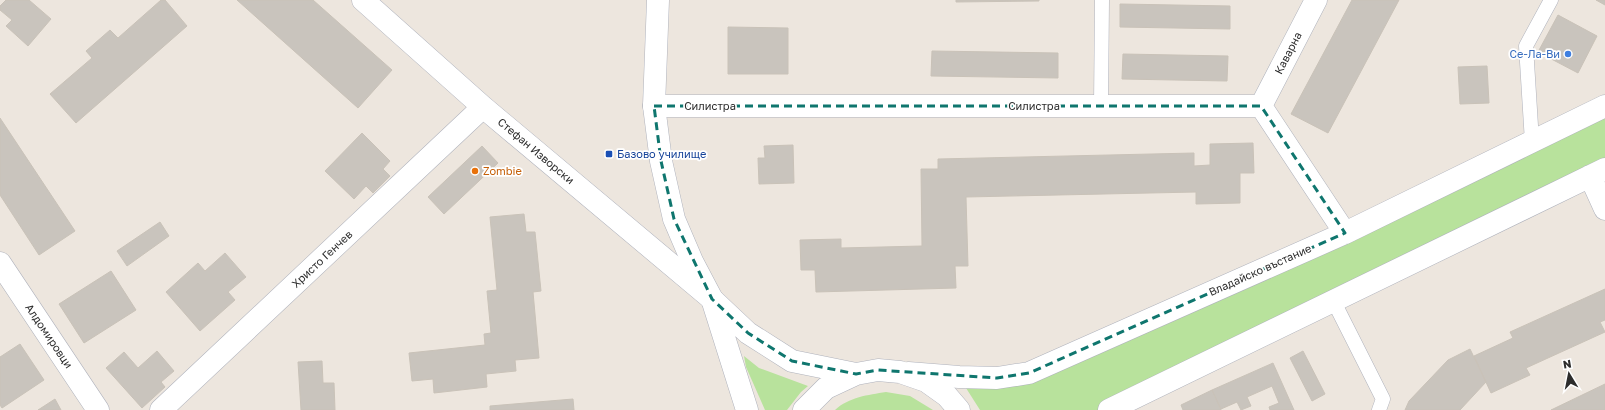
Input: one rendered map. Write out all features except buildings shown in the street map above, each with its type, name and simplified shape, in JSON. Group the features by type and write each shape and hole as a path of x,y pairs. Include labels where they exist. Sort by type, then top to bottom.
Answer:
{"street":[{"name":"Стефан Изворски","path":"363,0 483,107 712,299 748,333 792,361 856,374"},
{"path":"658,0 654,106 661,161 674,219 692,261 712,299 747,410"},
{"name":"Каварна","path":"1261,106 1316,0"},
{"name":"Силистра","path":"654,106 1261,106"},
{"path":"1261,106 1344,233"},
{"name":"Владайско въстание","path":"900,372 959,377 997,378 1029,373 1344,233 1605,106"},
{"name":"Христо Генчев","path":"161,410 483,107"},
{"path":"1109,410 1598,172 1605,210"},
{"name":"Алдомировци","path":"0,262 98,410"},
{"path":"804,410 826,388 856,374 878,370 900,372 926,381 948,396 959,410"}],"lane":[{"path":"1101,106 1102,0"},
{"path":"1532,142 1526,46 1551,0"},
{"path":"1333,300 1383,399 1379,410"}],"highlighted area":[{"path":"654,106 1261,106 1345,233 1029,373 997,378 878,370 856,374 792,361 748,333 712,299 674,219 661,161"}],"green space":[{"path":"1605,107 1605,169 1109,410 980,410 959,377 997,378"},
{"path":"744,356 759,368 808,386 801,392 787,410 765,410 746,367"},
{"path":"886,392 910,396 933,410 835,410 853,399"}],"place":[{"name":"Се-Ла-Ви","path":"1568,54"},
{"name":"Базово училище","path":"609,154"},
{"name":"Zombie","path":"475,171"}]}
